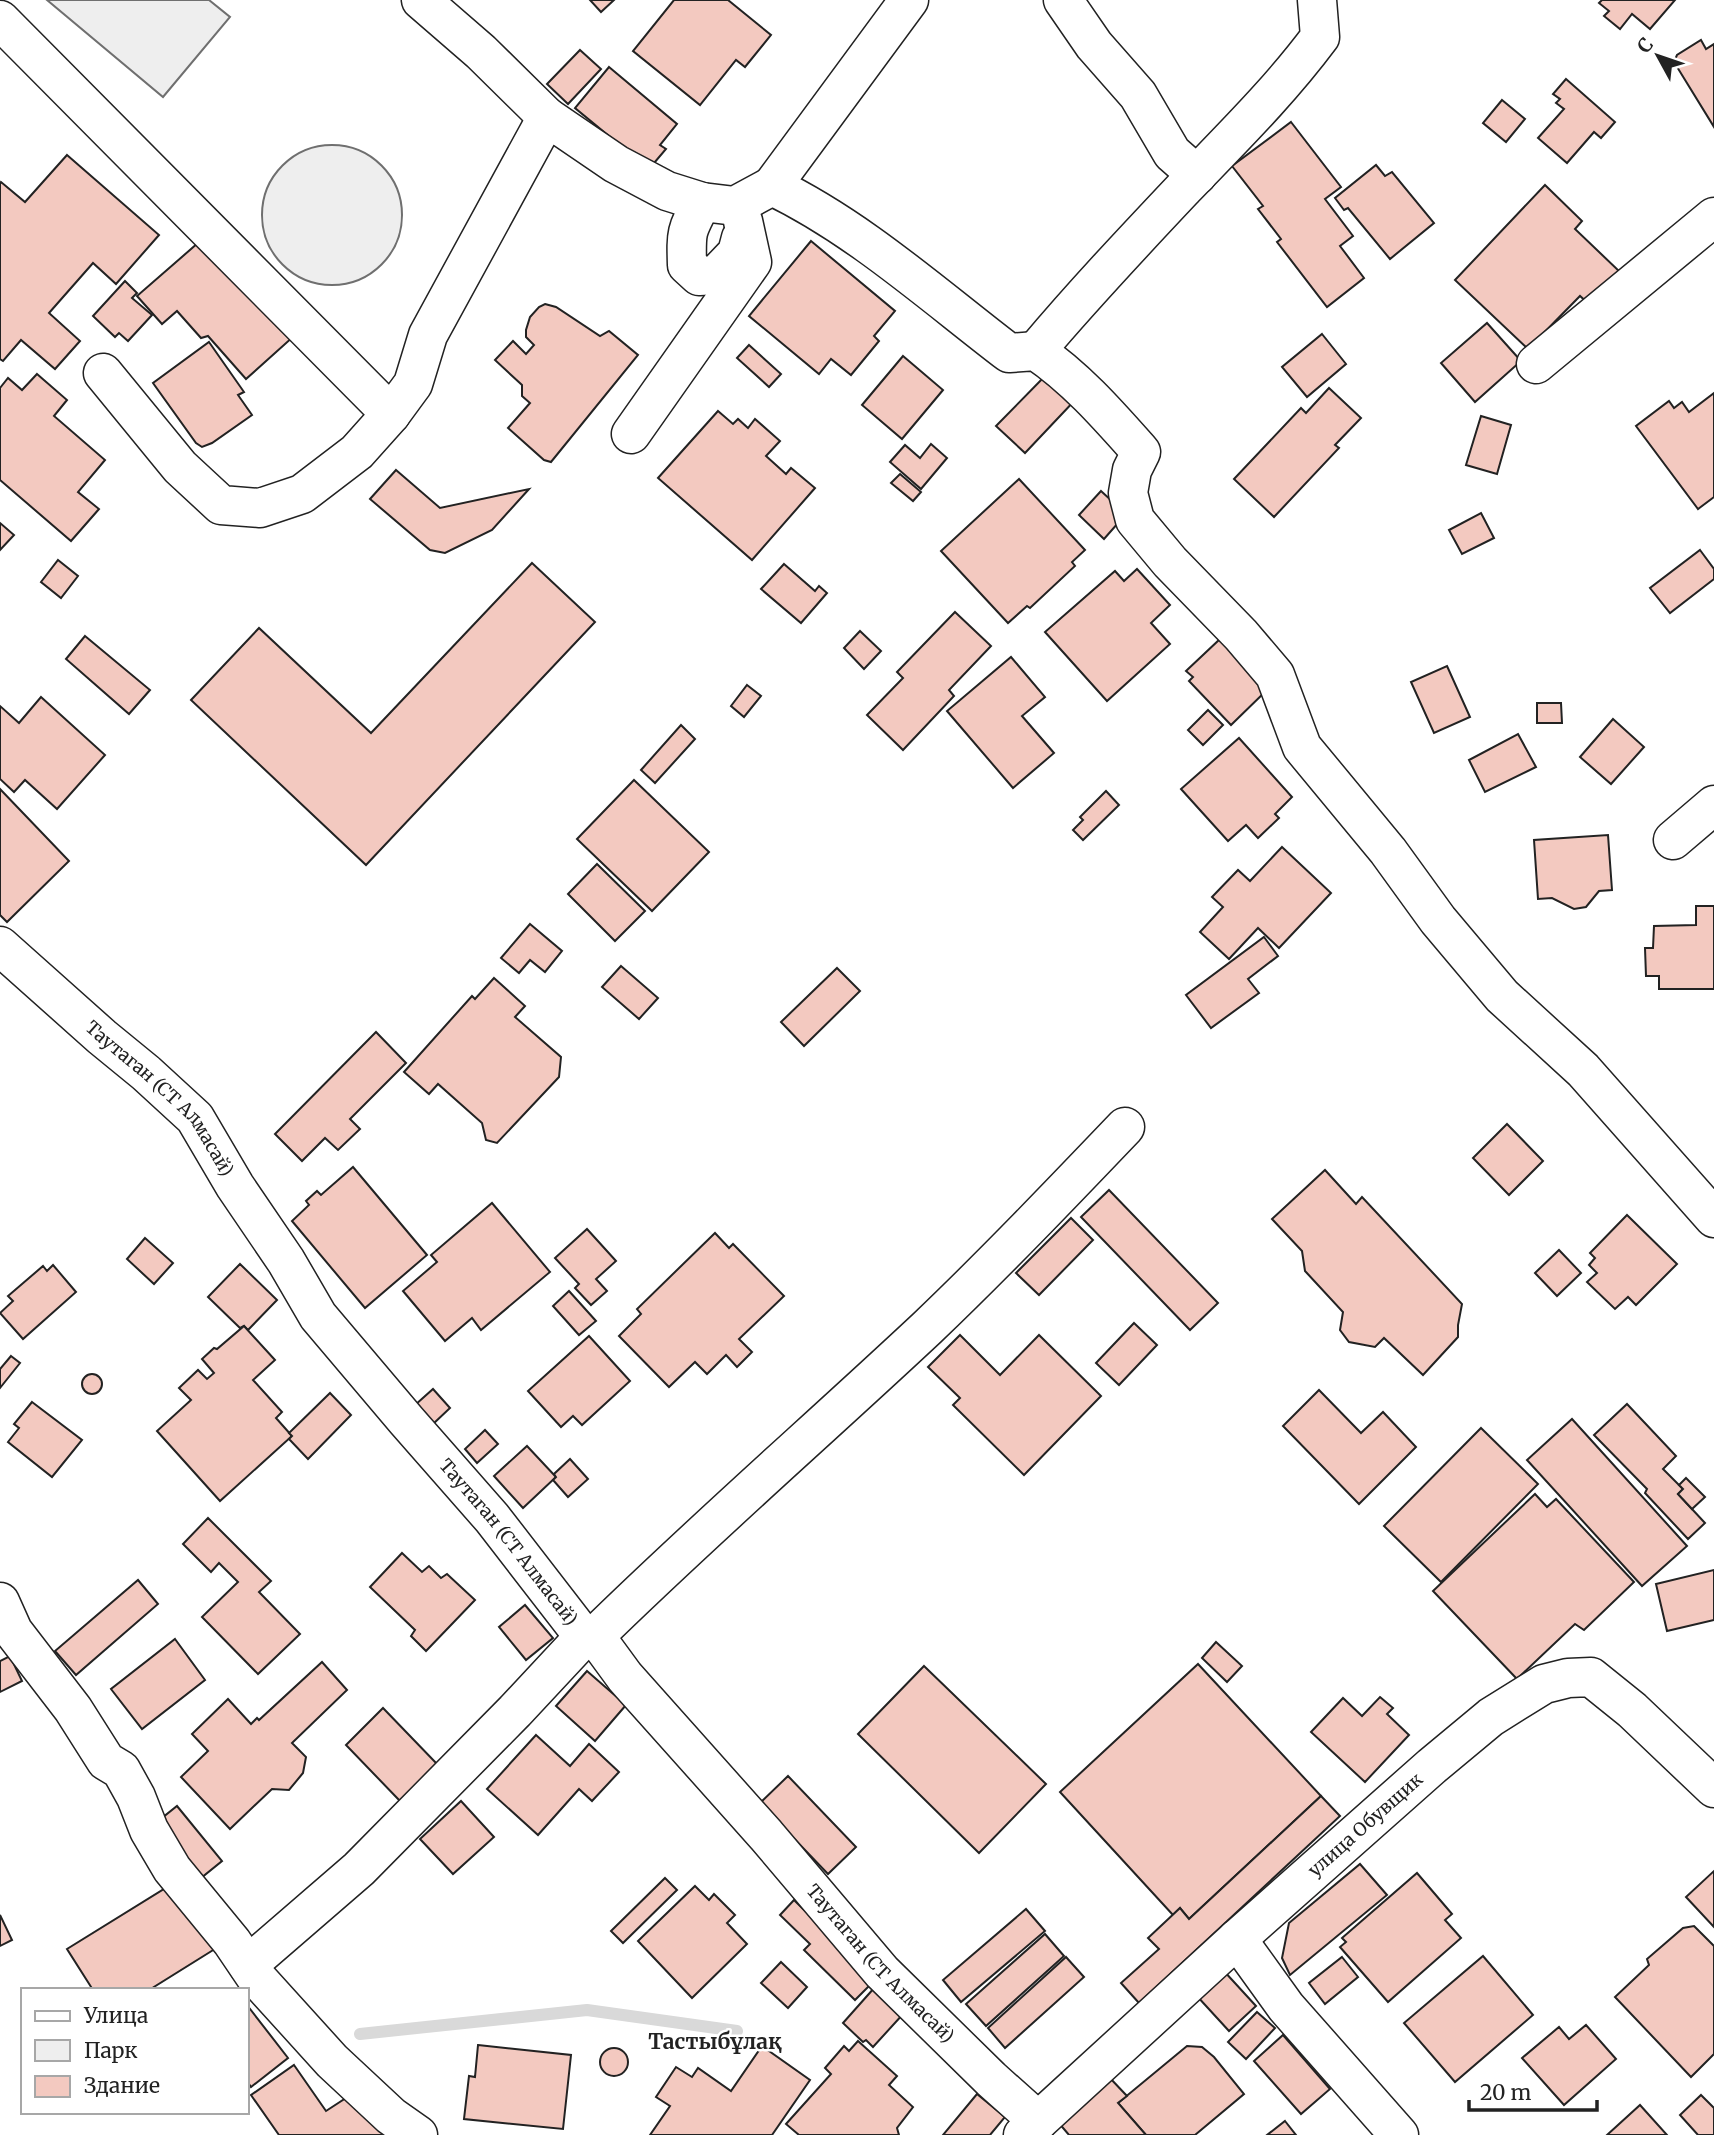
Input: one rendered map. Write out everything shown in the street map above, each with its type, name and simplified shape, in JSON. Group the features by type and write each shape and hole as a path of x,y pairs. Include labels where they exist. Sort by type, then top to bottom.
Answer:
{"street":[{"path":"421,0 481,52 547,117 616,164 667,191 727,210 752,262 631,434"},
{"path":"689,351 685,241 688,226 727,210 772,186 909,0"},
{"path":"1063,0 1094,46 1138,95 1172,153 1197,175"},
{"path":"1036,351 1299,65 1320,37 1317,0"},
{"path":"0,20 391,414"},
{"path":"103,373 180,467 221,505 260,508 302,494 357,452 413,384 428,335 547,117"},
{"path":"772,186 801,200 840,226 922,285 1009,354 1036,351 1048,359 1105,412 1141,452 1132,470 1128,493 1135,520 1170,562 1241,635 1275,675 1302,747 1388,851 1438,920 1502,996 1583,1070 1714,1218"},
{"path":"687,265 699,276 716,275 737,253 727,210"},
{"path":"1536,365 1714,217"},
{"path":"1673,840 1714,805"},
{"name":"Таутаган (СТ Алмасай)","path":"0,946 195,1118 318,1316 625,1677 766,1835 882,1972 992,2079 1031,2128"},
{"path":"247,1965 359,1869 590,1636 928,1327 1125,1127"},
{"path":"0,1602 13,1631 72,1709 106,1760 121,1770 136,1797 149,1830 172,1870 247,1965 332,2061 391,2116 418,2135"},
{"name":"улица Обувщик","path":"1031,2128 1237,1939 1432,1766 1491,1717 1544,1684 1568,1678 1591,1677 1632,1710 1714,1788"},
{"path":"1237,1939 1286,2007 1399,2135"}],"green space":[{"path":"47,0 209,0 230,17 163,97"},
{"path":"332,145 359,150 382,165 397,188 402,215 397,242 382,265 359,280 332,285 305,280 282,265 267,242 262,215 267,188 282,165 305,150"}],"building":[{"path":"590,0 614,0 601,12"},
{"path":"674,0 728,0 771,35 745,67 736,60 700,105 633,51"},
{"path":"1602,0 1675,0 1650,29 1632,14 1620,29 1604,16 1609,11 1599,3"},
{"path":"1701,40 1706,49 1714,44 1714,127 1674,62 1677,55"},
{"path":"580,50 601,69 568,104 547,84"},
{"path":"609,67 677,124 660,145 666,149 649,169 575,108"},
{"path":"1566,79 1615,122 1601,138 1594,132 1567,163 1538,138 1564,109 1556,103 1560,99 1553,94"},
{"path":"1502,100 1525,119 1506,142 1483,123"},
{"path":"1291,122 1341,187 1325,199 1353,236 1340,246 1364,278 1327,307 1277,242 1281,239 1258,209 1263,206 1232,166"},
{"path":"67,155 159,235 116,284 93,263 49,313 80,341 55,369 21,340 3,361 0,359 0,184 1,182 25,202"},
{"path":"1376,165 1385,176 1392,172 1434,223 1390,259 1348,208 1344,210 1335,198"},
{"path":"1545,185 1582,221 1575,229 1620,272 1590,305 1580,296 1528,349 1455,280"},
{"path":"206,236 294,336 246,379 208,336 201,338 177,311 162,324 137,296"},
{"path":"811,241 895,311 874,336 879,341 851,375 831,359 819,374 749,316"},
{"path":"125,281 137,293 132,298 152,315 128,341 119,333 115,337 93,316"},
{"path":"545,304 556,307 600,336 609,331 638,355 551,462 544,460 508,428 530,403 522,396 522,385 495,360 513,341 526,354 534,345 526,337 530,317"},
{"path":"1487,323 1521,361 1475,402 1441,363"},
{"path":"1322,334 1346,364 1307,397 1282,367"},
{"path":"209,342 244,392 238,395 252,415 202,447 196,443 153,383"},
{"path":"749,345 781,374 769,387 737,358"},
{"path":"903,356 943,390 902,439 862,405"},
{"path":"1049,372 1077,398 1025,453 996,426"},
{"path":"37,374 67,400 54,416 105,460 78,492 99,509 71,541 0,480 0,388 8,378 22,390"},
{"path":"1329,388 1361,418 1335,445 1339,448 1274,517 1234,479 1301,408 1306,413"},
{"path":"1714,393 1714,497 1698,509 1636,426 1669,401 1674,408 1682,402 1689,412"},
{"path":"718,411 733,424 738,419 748,428 755,419 780,441 766,456 786,474 791,468 815,488 752,560 658,478"},
{"path":"1481,416 1511,425 1497,474 1466,465"},
{"path":"931,444 947,458 921,489 890,462 905,445 920,458"},
{"path":"396,470 440,508 529,489 492,530 445,553 430,550 370,499"},
{"path":"900,474 921,492 913,501 891,483"},
{"path":"1019,479 1085,550 1072,562 1075,566 1030,608 1027,606 1008,623 941,551"},
{"path":"1101,491 1126,514 1104,539 1079,515"},
{"path":"1481,513 1494,538 1462,554 1449,530"},
{"path":"0,523 14,535 0,550"},
{"path":"1700,550 1714,569 1714,579 1670,613 1650,588"},
{"path":"58,560 78,576 61,598 41,582"},
{"path":"532,563 595,622 366,865 191,700 259,628 371,733"},
{"path":"784,564 815,591 819,586 827,593 801,623 761,589"},
{"path":"1137,569 1170,605 1151,623 1170,644 1107,701 1045,632 1115,571 1124,581"},
{"path":"955,612 991,646 949,690 954,696 903,750 867,715 903,678 897,672"},
{"path":"860,631 881,651 864,669 844,648"},
{"path":"85,636 150,690 129,714 66,659"},
{"path":"1220,639 1268,689 1231,725 1189,681 1193,677 1186,671"},
{"path":"1011,657 1045,697 1022,716 1054,753 1013,788 947,711"},
{"path":"1447,666 1470,717 1434,733 1411,682"},
{"path":"747,685 761,696 744,717 731,706"},
{"path":"41,697 105,755 57,809 25,780 14,792 0,779 0,706 19,723"},
{"path":"1537,703 1561,703 1562,723 1537,723"},
{"path":"1208,710 1223,725 1203,745 1188,730"},
{"path":"1613,719 1644,747 1611,784 1580,757"},
{"path":"681,725 695,739 655,783 641,770"},
{"path":"1518,734 1536,767 1485,792 1469,760"},
{"path":"1239,738 1292,797 1275,814 1279,818 1258,838 1246,825 1228,841 1181,789"},
{"path":"634,780 709,852 652,911 577,839"},
{"path":"0,789 69,861 7,922 0,915"},
{"path":"1106,791 1119,805 1083,840 1073,830 1083,820 1080,817"},
{"path":"1608,835 1612,890 1599,891 1586,907 1574,909 1552,898 1538,899 1534,840"},
{"path":"1282,847 1331,893 1279,948 1258,928 1229,959 1200,932 1223,907 1212,897 1238,870 1250,881"},
{"path":"597,864 645,911 615,941 568,894"},
{"path":"1696,906 1714,906 1714,989 1659,989 1659,976 1646,976 1645,948 1653,948 1654,926 1696,925"},
{"path":"530,924 562,951 545,972 530,960 519,973 501,958"},
{"path":"1264,937 1278,956 1248,979 1259,993 1211,1028 1186,995"},
{"path":"621,966 658,998 639,1019 602,987"},
{"path":"837,968 860,991 804,1046 781,1022"},
{"path":"494,978 525,1006 515,1017 561,1057 559,1077 497,1143 486,1140 482,1123 438,1084 429,1094 404,1072 472,996 475,999"},
{"path":"376,1032 406,1063 350,1119 360,1129 338,1150 325,1138 302,1161 275,1134"},
{"path":"1507,1124 1543,1161 1509,1195 1473,1158"},
{"path":"353,1167 427,1255 365,1308 292,1221 309,1205 306,1201 317,1191 321,1195"},
{"path":"1325,1170 1356,1204 1362,1197 1462,1304 1458,1337 1423,1375 1384,1338 1375,1347 1349,1342 1340,1330 1343,1312 1305,1271 1302,1251 1272,1219"},
{"path":"1109,1190 1218,1303 1190,1330 1081,1217"},
{"path":"492,1203 550,1272 481,1330 472,1318 445,1341 403,1291 437,1262 431,1255"},
{"path":"1627,1215 1677,1264 1636,1305 1628,1297 1615,1309 1587,1282 1597,1273 1589,1265 1595,1258 1590,1253"},
{"path":"1071,1218 1093,1240 1039,1295 1016,1273"},
{"path":"587,1229 616,1261 596,1279 607,1291 591,1305 575,1288 579,1284 555,1258"},
{"path":"715,1233 729,1248 733,1244 784,1296 739,1339 752,1352 737,1367 726,1355 707,1374 695,1362 669,1387 619,1336 641,1314 637,1309"},
{"path":"145,1238 173,1263 154,1284 127,1259"},
{"path":"1559,1250 1581,1273 1557,1296 1535,1273"},
{"path":"240,1264 277,1300 248,1330 244,1326 240,1328 208,1297"},
{"path":"53,1265 76,1292 23,1339 0,1313 13,1301 8,1296 43,1266 47,1271"},
{"path":"569,1291 596,1321 579,1335 553,1306"},
{"path":"1134,1323 1157,1345 1119,1385 1096,1363"},
{"path":"244,1326 275,1360 253,1380 282,1412 276,1418 292,1436 220,1501 157,1431 191,1400 179,1388 198,1370 207,1379 214,1373 202,1359"},
{"path":"960,1335 1000,1375 1039,1335 1101,1396 1024,1475 953,1405 960,1398 928,1367"},
{"path":"589,1336 630,1381 582,1425 573,1416 561,1427 528,1391"},
{"path":"11,1356 20,1363 0,1388 0,1369"},
{"path":"92,1374 99,1377 102,1384 99,1391 92,1394 85,1391 82,1384 85,1377"},
{"path":"433,1389 450,1408 433,1424 415,1405"},
{"path":"1319,1390 1361,1433 1383,1412 1416,1447 1359,1504 1283,1426"},
{"path":"330,1393 351,1415 308,1459 289,1439 292,1436 289,1433"},
{"path":"32,1402 82,1440 52,1477 8,1442 19,1428 14,1424"},
{"path":"1627,1404 1676,1456 1663,1469 1683,1489 1678,1494 1705,1523 1688,1539 1645,1493 1647,1489 1594,1435"},
{"path":"1572,1419 1687,1546 1642,1586 1527,1460"},
{"path":"1481,1428 1538,1484 1441,1582 1384,1526"},
{"path":"485,1430 498,1444 477,1463 465,1449"},
{"path":"527,1446 556,1477 523,1508 494,1476"},
{"path":"570,1459 588,1479 568,1497 553,1480 556,1477 554,1474"},
{"path":"1686,1478 1705,1497 1692,1509 1678,1494 1683,1489 1679,1485"},
{"path":"1535,1494 1547,1507 1556,1499 1634,1582 1584,1630 1575,1624 1517,1679 1433,1591"},
{"path":"208,1518 271,1581 259,1592 300,1634 258,1674 202,1617 238,1582 219,1563 211,1572 183,1544"},
{"path":"402,1553 422,1572 429,1566 441,1578 447,1574 475,1600 426,1651 411,1636 415,1630 370,1587"},
{"path":"1714,1570 1714,1620 1667,1631 1656,1584"},
{"path":"138,1580 158,1604 76,1675 55,1651"},
{"path":"525,1605 553,1638 526,1660 499,1627"},
{"path":"175,1639 205,1680 142,1729 111,1689"},
{"path":"1216,1642 1242,1666 1227,1682 1202,1658"},
{"path":"10,1656 22,1681 0,1692 0,1661"},
{"path":"322,1662 347,1690 292,1743 306,1757 303,1773 289,1790 272,1789 230,1829 181,1777 208,1751 192,1734 228,1699 251,1724 257,1718 259,1720"},
{"path":"1198,1664 1321,1796 1189,1919 1180,1908 1173,1915 1060,1792"},
{"path":"924,1666 1046,1784 979,1853 858,1734"},
{"path":"587,1671 626,1705 595,1741 556,1706"},
{"path":"1380,1697 1393,1708 1387,1714 1409,1735 1365,1782 1311,1732 1343,1698 1362,1716"},
{"path":"383,1708 438,1765 400,1801 346,1745"},
{"path":"536,1735 570,1766 589,1744 619,1772 592,1801 579,1789 538,1835 487,1789"},
{"path":"788,1776 856,1847 828,1874 760,1803"},
{"path":"1321,1796 1340,1816 1139,2003 1121,1983 1159,1949 1148,1938 1180,1908 1189,1919"},
{"path":"461,1801 494,1837 453,1874 420,1839"},
{"path":"177,1806 222,1861 201,1878 157,1822"},
{"path":"1360,1864 1387,1895 1290,1975 1282,1958 1289,1923"},
{"path":"1714,1871 1714,1927 1686,1897"},
{"path":"1417,1873 1452,1914 1445,1920 1461,1938 1388,2002 1340,1947 1346,1942 1342,1938"},
{"path":"665,1878 677,1890 623,1943 611,1931"},
{"path":"177,1881 218,1947 152,1988 92,1988 67,1949"},
{"path":"695,1886 709,1900 714,1894 735,1915 727,1923 747,1944 692,1998 638,1941"},
{"path":"794,1900 875,1980 855,2000 804,1950 810,1944 780,1915"},
{"path":"1026,1909 1045,1931 961,2002 943,1980"},
{"path":"0,1915 12,1940 0,1946"},
{"path":"1694,1926 1714,1946 1714,2054 1691,2077 1615,1997 1649,1965 1647,1959 1683,1928"},
{"path":"1045,1934 1064,1956 986,2026 966,2004"},
{"path":"1483,1956 1533,2015 1455,2082 1404,2023"},
{"path":"1066,1957 1084,1977 1005,2048 988,2028"},
{"path":"1342,1957 1358,1977 1325,2004 1309,1983"},
{"path":"781,1962 807,1987 788,2008 761,1983"},
{"path":"1223,1970 1256,2006 1229,2031 1196,1995"},
{"path":"875,1987 904,2013 873,2047 866,2040 863,2042 843,2023"},
{"path":"248,2006 288,2058 251,2087 248,2082"},
{"path":"1257,2012 1275,2028 1246,2059 1228,2042"},
{"path":"1586,2025 1616,2059 1564,2105 1522,2058 1559,2027 1569,2039"},
{"path":"1283,2035 1330,2089 1301,2114 1254,2061"},
{"path":"858,2041 897,2076 889,2085 913,2107 897,2128 899,2135 799,2135 786,2124 831,2074 825,2068 844,2046 849,2051"},
{"path":"478,2045 571,2055 563,2129 464,2119 469,2076 475,2077"},
{"path":"762,2046 810,2080 772,2135 650,2135 670,2106 656,2097 676,2067 692,2077 698,2068 731,2091"},
{"path":"1187,2046 1202,2047 1214,2057 1244,2094 1195,2135 1146,2135 1118,2103"},
{"path":"614,2048 624,2052 628,2062 624,2072 614,2076 604,2072 600,2062 604,2052"},
{"path":"294,2065 326,2111 346,2098 394,2135 279,2135 251,2095"},
{"path":"1109,2077 1127,2096 1118,2103 1146,2135 1069,2135 1058,2122"},
{"path":"977,2094 1005,2117 990,2135 943,2135"},
{"path":"1701,2095 1714,2108 1714,2135 1698,2135 1680,2115"},
{"path":"1640,2105 1667,2135 1607,2135"},
{"path":"1285,2121 1296,2135 1267,2135"}],"waterway":[{"path":"360,2034 587,2010 737,2031"}],"district":[{"name":"Тастыбұлақ","path":"715,2042"}]}
